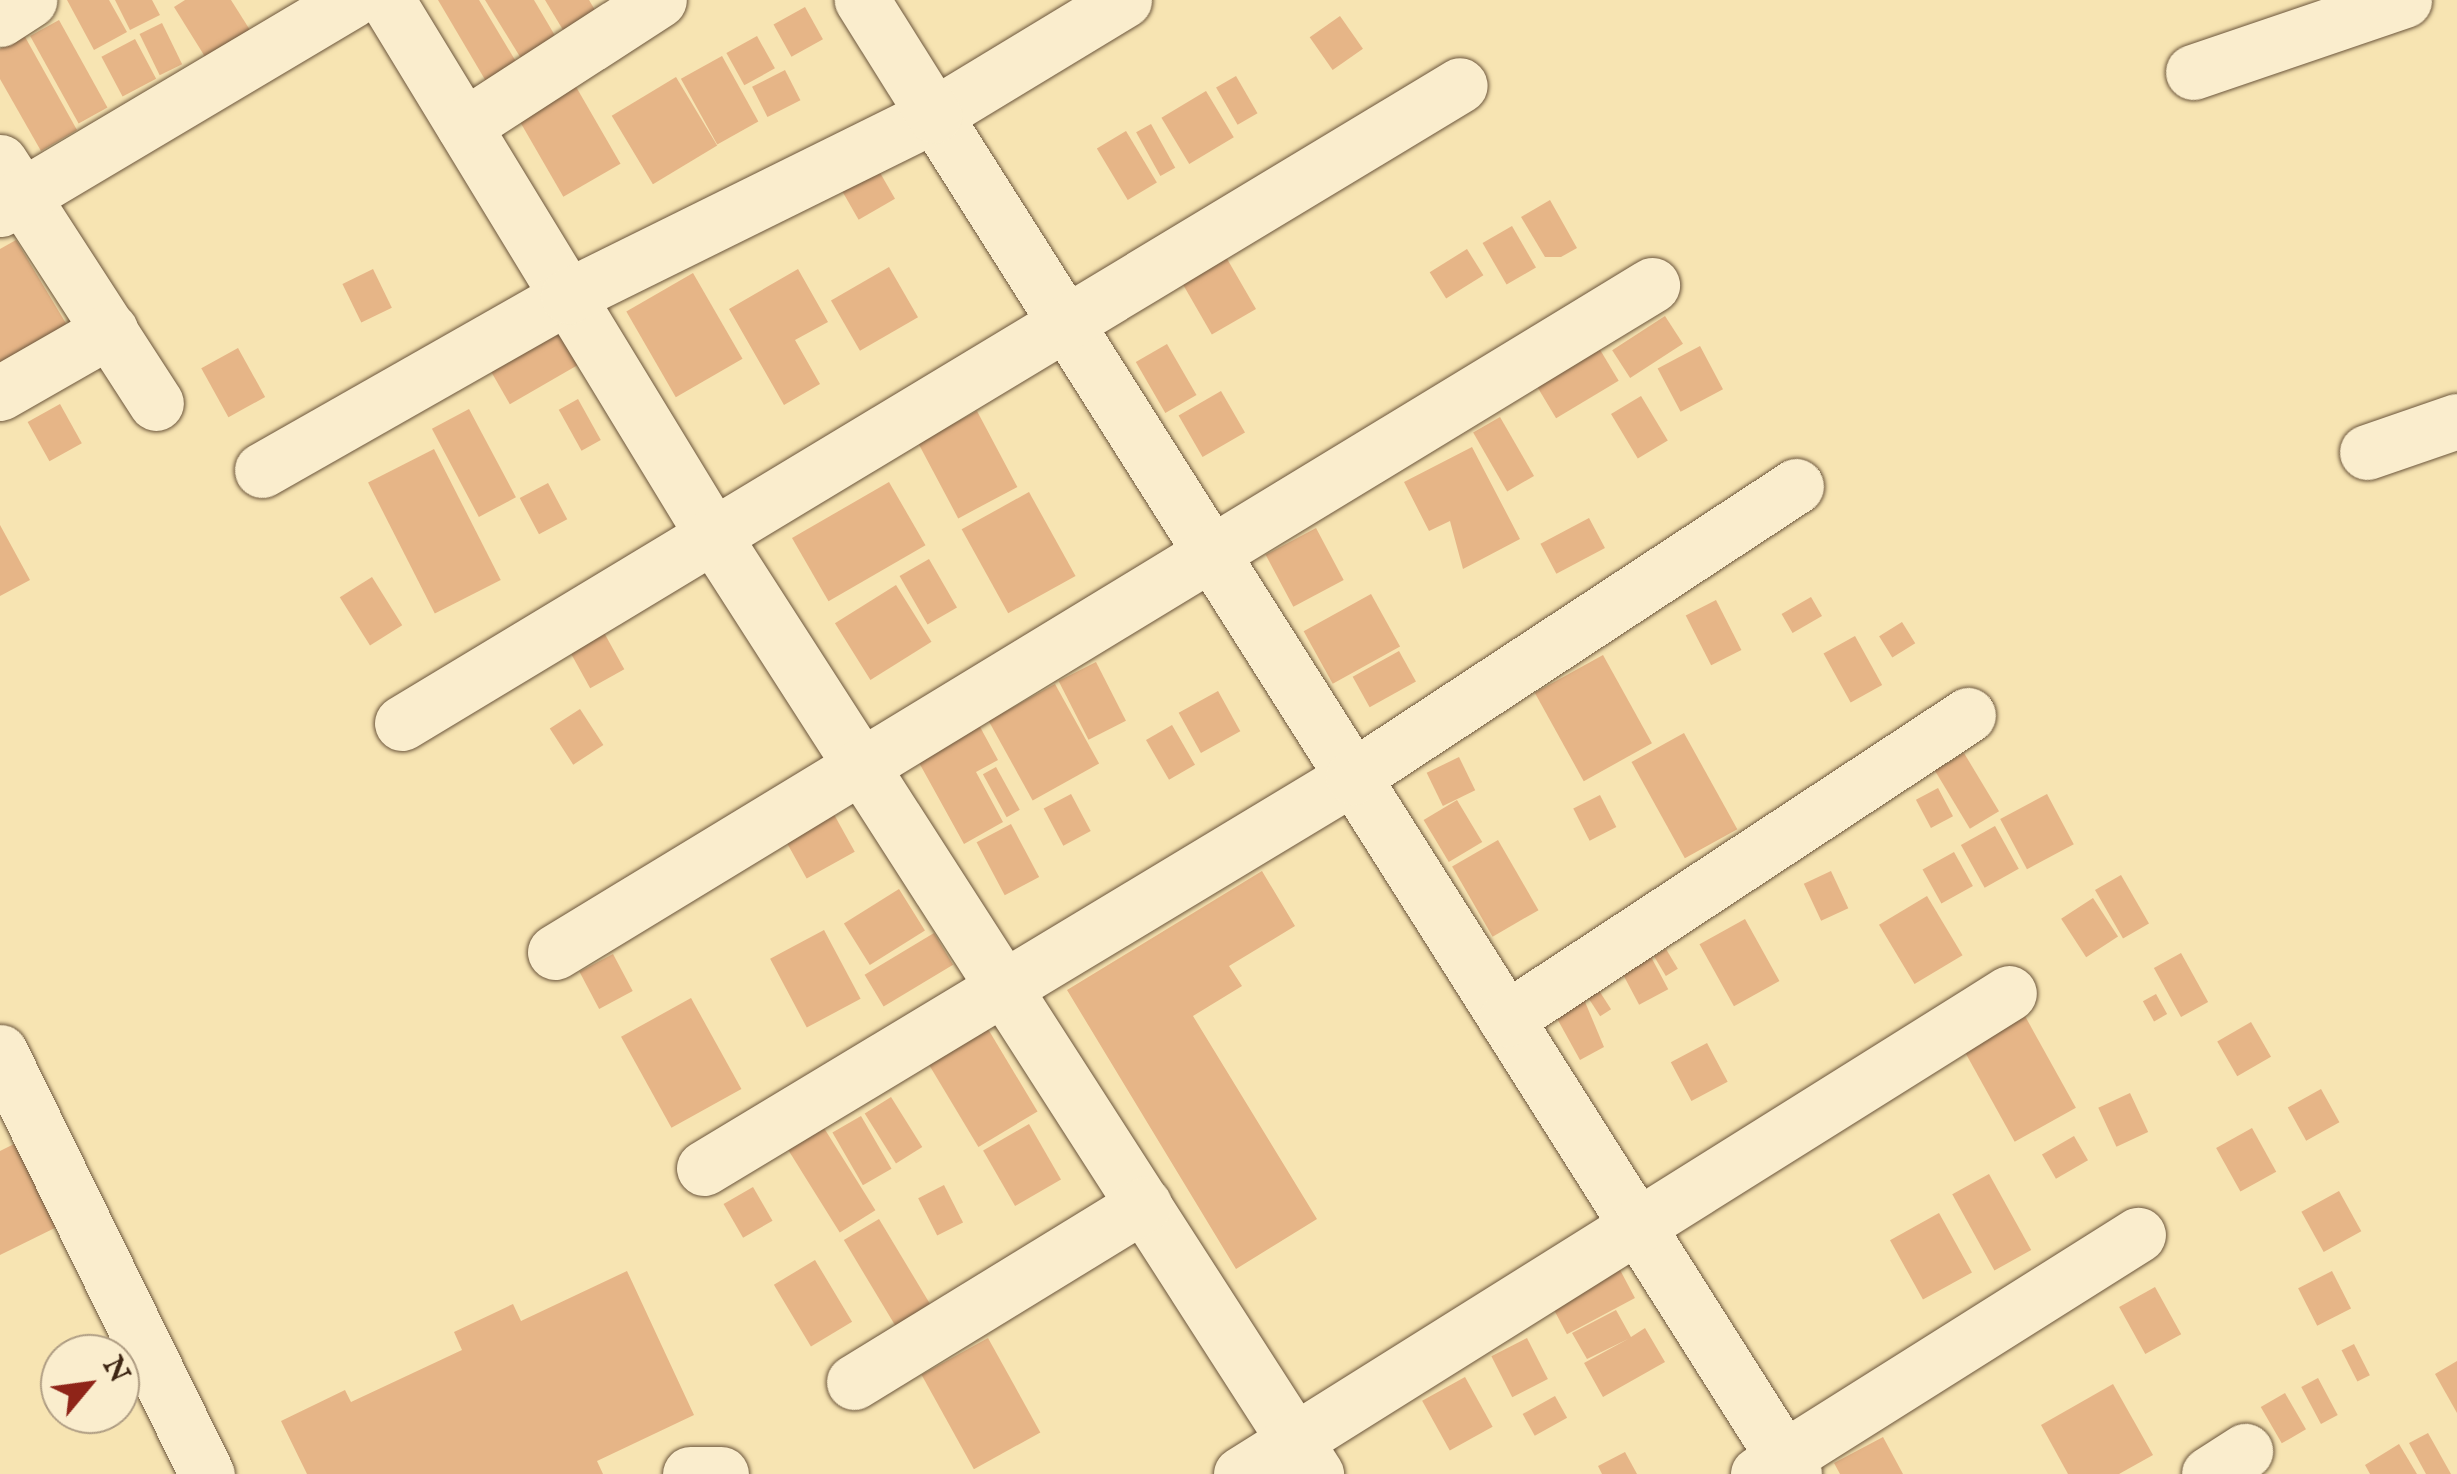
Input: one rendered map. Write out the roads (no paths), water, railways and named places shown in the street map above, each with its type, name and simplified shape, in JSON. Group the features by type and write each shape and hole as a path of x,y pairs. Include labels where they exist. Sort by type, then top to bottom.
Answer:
{"street":[{"path":"0,18 28,0"},
{"path":"156,403 110,330 7,189 352,0"},
{"path":"387,0 714,537 1306,1459"},
{"path":"464,126 660,0"},
{"path":"862,0 1641,1232 1778,1468 2138,1234"},
{"path":"262,470 568,296 934,115 1124,0"},
{"path":"2193,72 2404,0"},
{"path":"402,722 1070,328 1460,85"},
{"path":"556,952 1215,559 1652,286"},
{"path":"0,393 110,330"},
{"path":"2367,452 2457,421"},
{"path":"704,1168 1006,990 1353,777 1796,486"},
{"path":"1506,1019 1968,715"},
{"path":"1241,1474 1306,1459 1641,1232 2009,993"},
{"path":"0,1052 207,1474"},
{"path":"854,1382 1144,1204"},
{"path":"690,1474 721,1474"}]}
